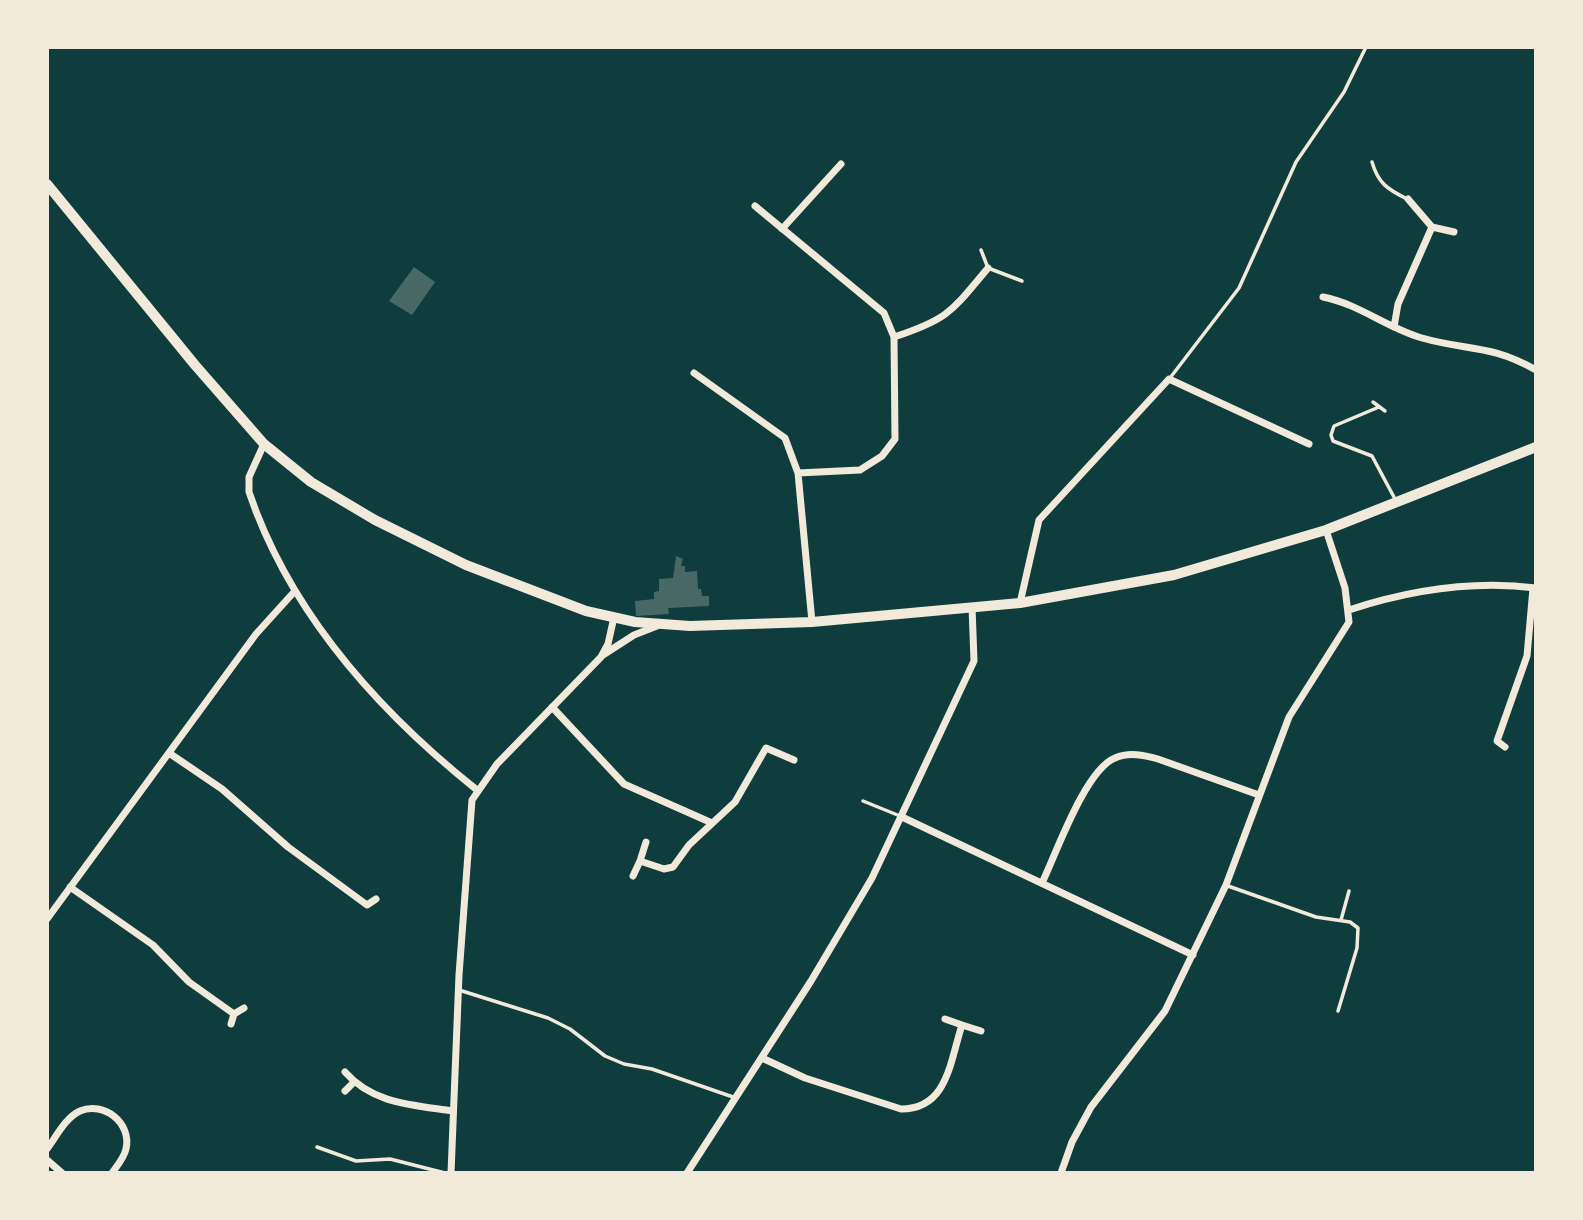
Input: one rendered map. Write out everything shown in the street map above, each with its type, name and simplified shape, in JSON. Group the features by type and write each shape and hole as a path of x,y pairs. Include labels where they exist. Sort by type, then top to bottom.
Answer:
{"main road":[{"path":"47,184 195,365 264,444 311,482 414,540 548,598 614,617 661,624 812,622 1020,603 1174,575 1326,530 1536,447"}],"street":[{"path":"782,229 841,164"},
{"path":"1408,200 1432,227 1454,232"},
{"path":"755,206 884,313 894,337 895,439 882,456 860,470 798,474"},
{"path":"1394,327 1398,304 1432,227"},
{"path":"894,337 934,324 950,314 988,268"},
{"path":"1323,296 1342,300 1422,338 1504,353 1536,370"},
{"path":"694,373 785,438 798,474 812,622"},
{"path":"1020,603 1039,520 1169,379 1309,444"},
{"path":"264,444 249,477 249,492 294,592 331,648 356,676 452,770 477,790"},
{"path":"1060,1173 1072,1142 1091,1107 1151,1033 1193,955 1226,885 1289,717 1344,634 1349,610 1326,530"},
{"path":"1349,610 1402,593 1432,589 1474,585 1535,588 1527,656 1497,741"},
{"path":"47,919 256,634 294,592"},
{"path":"687,1173 846,924 902,817 974,662 972,607"},
{"path":"451,1173 458,990 470,810 477,790 601,656 608,644 614,617"},
{"path":"601,656 634,635 661,624"},
{"path":"552,707 624,784 712,823"},
{"path":"639,861 664,869 673,867 743,792 771,738"},
{"path":"1486,742 1497,741 1505,747"},
{"path":"766,748 794,760"},
{"path":"169,753 222,789 288,847 367,905"},
{"path":"1042,883 1093,778 1113,758 1126,755 1150,757 1259,795"},
{"path":"902,817 1193,955"},
{"path":"634,876 646,842"},
{"path":"70,887 153,945 189,982 234,1014"},
{"path":"365,914 367,905 376,899"},
{"path":"230,1024 234,1014 244,1008"},
{"path":"945,1019 981,1031"},
{"path":"762,1058 806,1078 901,1109 917,1109 937,1097 962,1025"},
{"path":"345,1072 354,1082 382,1098 453,1111"},
{"path":"345,1091 354,1082"},
{"path":"47,1149 72,1116 81,1111 104,1110 116,1116 127,1138 126,1150 111,1173"},
{"path":"47,1160 62,1173"}],"lane":[{"path":"1169,379 1239,289 1297,162 1344,92 1366,47"},
{"path":"1372,162 1377,180 1388,190 1408,200"},
{"path":"981,250 988,268 1022,281"},
{"path":"1373,401 1385,411"},
{"path":"1379,407 1334,426 1331,435 1334,440 1375,459 1397,504"},
{"path":"863,801 902,817"},
{"path":"1226,885 1316,917 1350,922 1358,928 1359,938 1338,1011"},
{"path":"1341,920 1349,891"},
{"path":"458,990 548,1018 570,1029 605,1056 624,1064 652,1069 736,1098"},
{"path":"317,1147 356,1161 390,1159 445,1173"}],"building":[{"path":"414,267 435,282 412,315 389,301"},
{"path":"676,556 683,559 681,566 685,566 685,572 697,571 698,589 701,589 702,596 709,596 709,606 668,608 669,614 636,616 635,601 654,599 654,592 659,591 659,579 673,578"}]}
